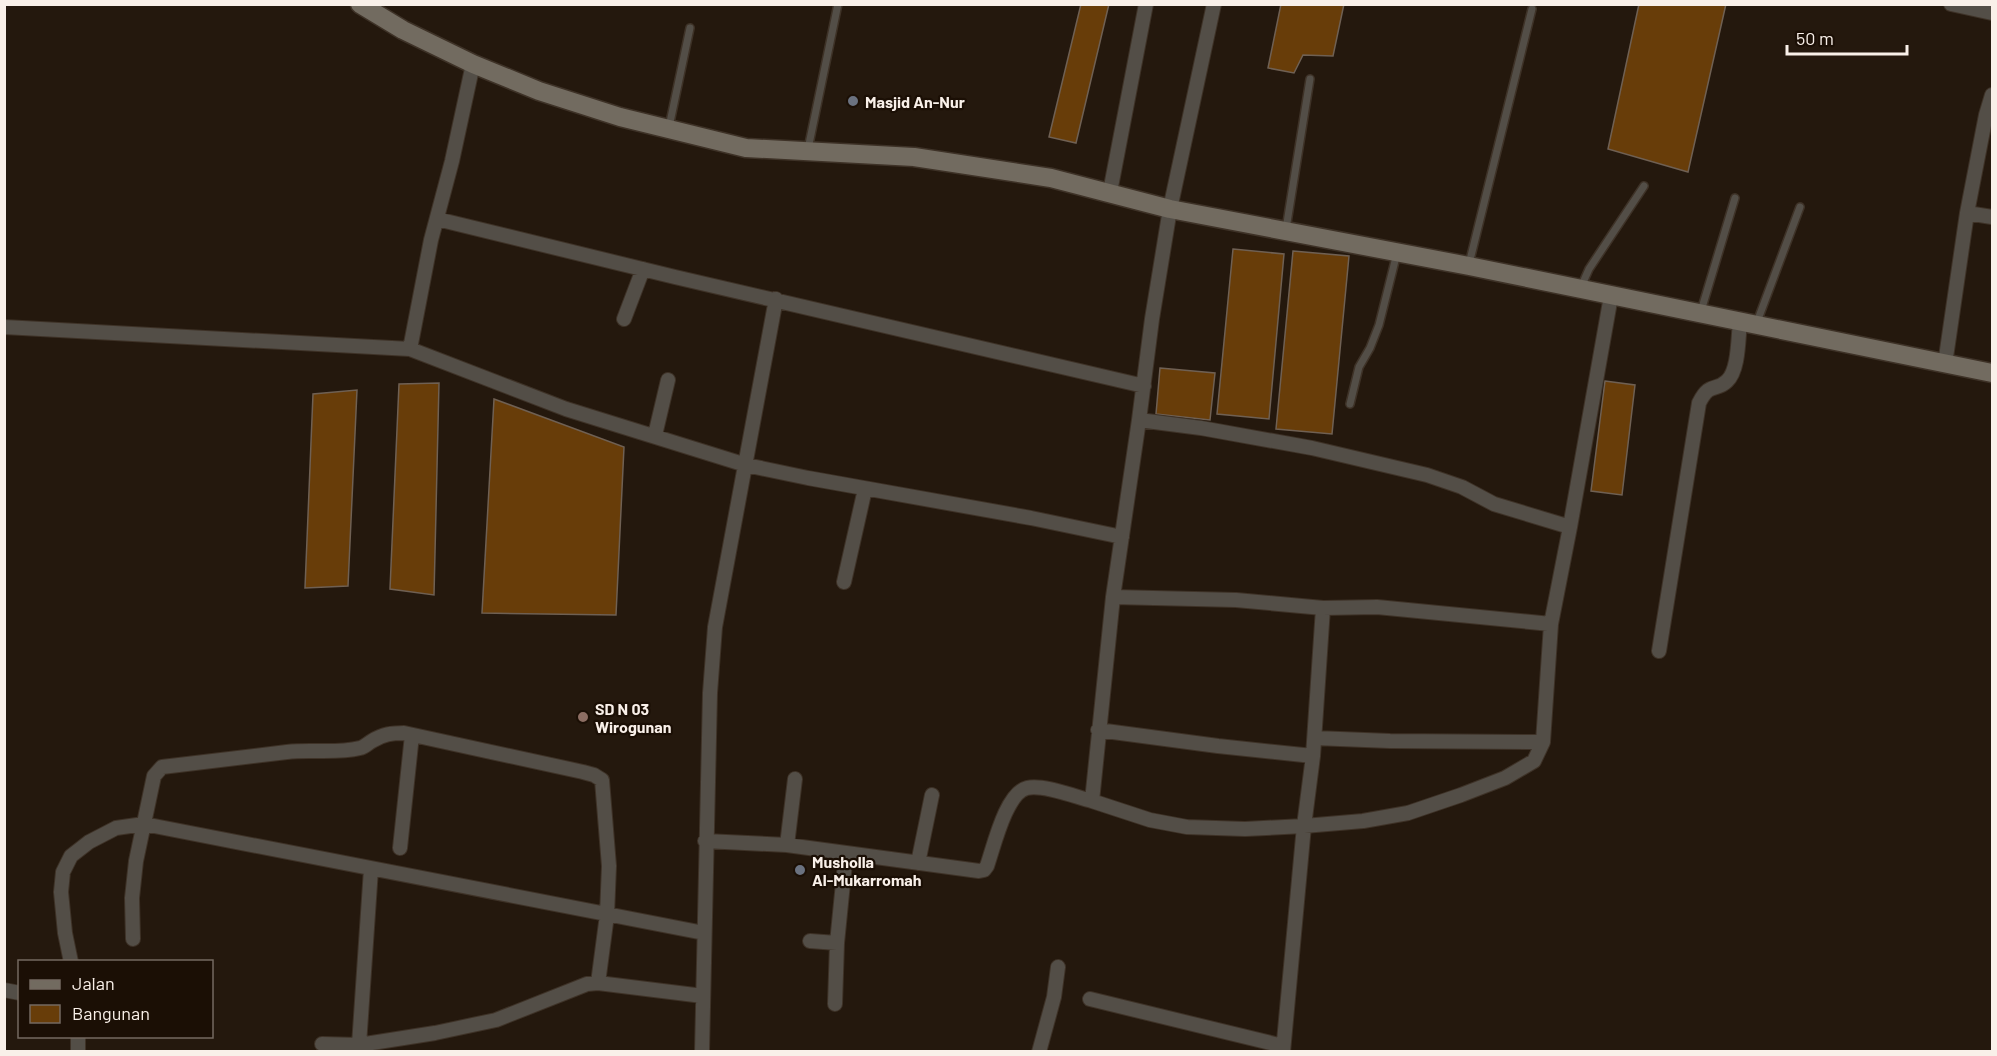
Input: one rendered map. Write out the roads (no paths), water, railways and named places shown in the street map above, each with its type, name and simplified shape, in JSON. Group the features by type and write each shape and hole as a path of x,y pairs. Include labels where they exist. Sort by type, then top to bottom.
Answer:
{"street":[{"path":"360,4 403,30 472,64 539,91 620,117 746,148 914,157 1051,178 1170,209 1468,266 1992,373"},
{"path":"1110,192 1146,4"},
{"path":"1092,801 1113,597 1152,319 1170,209 1214,4"},
{"path":"1951,4 1992,13"},
{"path":"410,350 436,219 452,161 472,64"},
{"path":"1945,364 1967,213 1986,114 1992,95"},
{"path":"1967,213 1992,217"},
{"path":"436,219 1144,386"},
{"path":"624,319 643,269"},
{"path":"705,841 787,845 968,871 984,870 1009,805 1016,794 1028,788 1045,789 1150,820 1187,827 1304,832 1408,813 1504,778 1534,761 1543,742 1551,624 1611,296"},
{"path":"702,1052 706,908 705,841 710,693 715,627 776,300"},
{"path":"1659,651 1699,403 1704,393 1712,387 1725,383 1733,374 1748,323"},
{"path":"4,327 410,350 566,409 746,465 1122,537"},
{"path":"655,435 668,380"},
{"path":"1139,420 1201,428 1312,448 1427,475 1462,487 1494,504 1570,527"},
{"path":"844,582 865,489"},
{"path":"1113,597 1236,600 1323,608 1377,608 1551,624"},
{"path":"1090,999 1283,1049 1315,738 1323,608"},
{"path":"1098,730 1313,756"},
{"path":"133,939 132,898 136,861 154,776 162,767 304,750 341,751 363,747 390,733 404,733 583,772 602,780 609,866 607,915 597,983"},
{"path":"400,848 412,735"},
{"path":"1315,738 1402,742 1543,742"},
{"path":"787,845 795,778"},
{"path":"918,863 932,795"},
{"path":"71,960 61,892 63,872 71,856 89,842 116,828 144,824 704,933"},
{"path":"835,1004 837,943 846,852"},
{"path":"359,1045 371,869"},
{"path":"810,941 837,943"},
{"path":"1039,1052 1054,997 1058,967"},
{"path":"322,1044 359,1045 435,1033 496,1020 587,984 597,983 703,996"}],"lane":[{"path":"807,152 838,4"},
{"path":"1468,266 1532,9"},
{"path":"669,130 690,28"},
{"path":"1285,231 1310,79"},
{"path":"1580,290 1589,269 1644,186"},
{"path":"1700,314 1735,198"},
{"path":"1748,323 1763,309 1800,207"},
{"path":"1350,404 1359,367 1379,325 1397,253"}],"place":[{"name":"Masjid An-Nur","path":"853,101"},
{"name":"SD N 03 Wirogunan","path":"583,717"},
{"name":"Musholla Al-Mukarromah","path":"800,870"}]}
